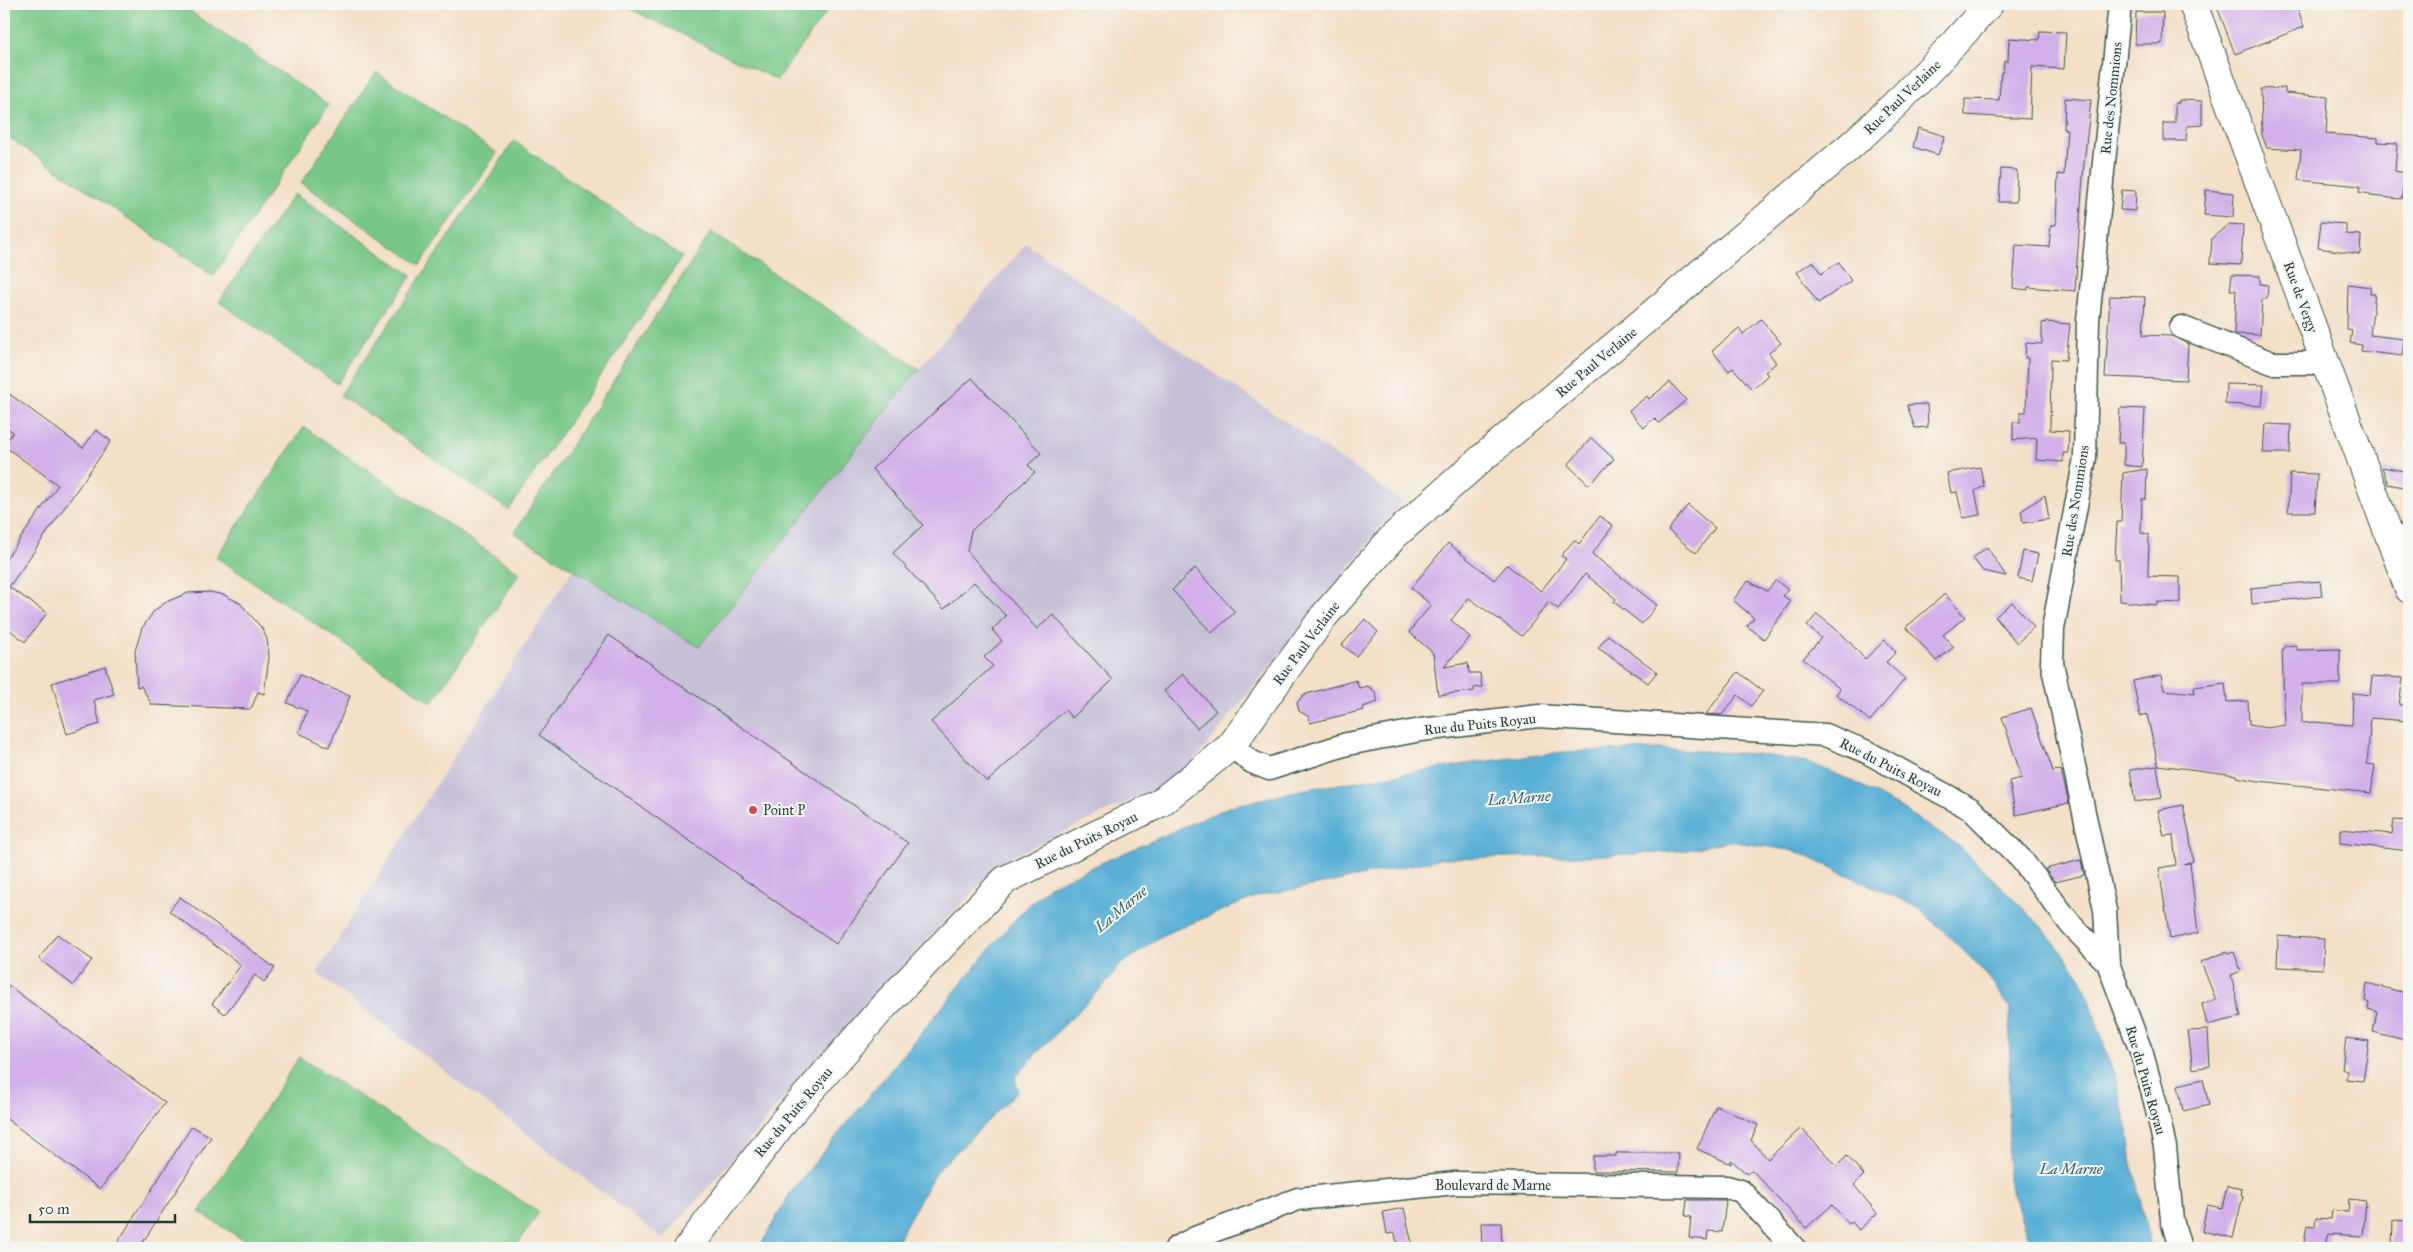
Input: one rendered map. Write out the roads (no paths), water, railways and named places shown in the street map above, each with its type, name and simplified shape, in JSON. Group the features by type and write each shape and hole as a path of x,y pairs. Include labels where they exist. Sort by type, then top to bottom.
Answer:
{"street":[{"name":"Rue Paul Verlaine","path":"1231,746 1324,616 1394,536 1481,459 1848,148 1904,97 1989,4"},
{"name":"Rue des Nommions","path":"2108,963 2105,910 2052,663 2053,629 2085,458 2088,320 2120,4"},
{"name":"Rue de Vergy","path":"2193,4 2409,589"},
{"path":"2181,326 2272,363 2326,363"},
{"name":"Rue du Puits Royau","path":"688,1248 783,1122 884,1006 1005,880 1160,803 1231,746 1252,762 1270,769 1356,743 1420,730 1539,716 1825,735 1865,751 1971,809 2021,859 2072,926 2108,963 2142,1054 2156,1105 2165,1147 2172,1220 2180,1248"},
{"name":"Boulevard de Marne","path":"1176,1248 1195,1238 1298,1199 1456,1183 1727,1187 1741,1191 1794,1248"}],"water":[{"name":"La Marne","path":"1661,749 1757,754 1808,762 1855,782 1904,810 1960,847 2045,930 2082,979 2117,1083 2127,1123 2132,1164 2151,1248 2031,1248 2008,1179 2010,1008 1990,979 1969,956 1918,907 1795,851 1729,841 1687,850 1656,853 1443,858 1258,896 1163,935 1119,966 1109,980 1030,1060 1015,1078 1018,1091 935,1173 893,1248 759,1248 790,1193 984,956 1019,915 1049,886 1231,806 1301,790 1472,763 1563,752"}],"place":[{"name":"Point P","path":"753,810"}]}
